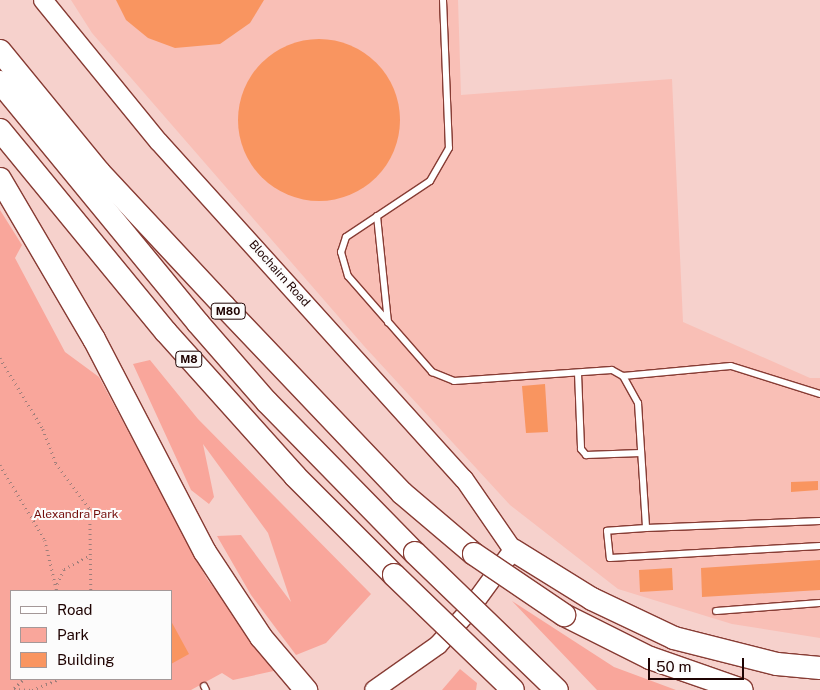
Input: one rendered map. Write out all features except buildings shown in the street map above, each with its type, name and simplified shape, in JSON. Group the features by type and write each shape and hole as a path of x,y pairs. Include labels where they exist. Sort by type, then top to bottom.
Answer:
{"highway":[{"name":"M80","path":"0,52 99,172 224,306 402,492 474,554 564,615 650,658 742,690"},
{"name":"M8","path":"0,82 198,323 267,402 415,553 556,690"},
{"name":"M8","path":"0,130 166,332 295,476 513,690"},
{"path":"0,179 94,339 205,552 284,667 306,690"},
{"path":"513,550 592,598 674,638 777,664 820,668"}],"street":[{"name":"Blochairn Road","path":"43,0 159,142 464,479 513,550"},
{"path":"374,690 418,661 467,613 513,550"}],"lane":[{"path":"443,0 450,148 430,181 346,237 341,252 348,276 432,372 454,381 612,370 623,376 638,403 646,528"},
{"path":"377,216 388,322"},
{"path":"623,376 732,366 820,394"},
{"path":"578,373 581,449 586,455 642,453"},
{"path":"820,521 607,531 610,558 820,546"},
{"path":"716,610 820,604"}],"path":[{"path":"0,358 43,429 56,463 86,501 93,527 90,555 94,582 90,590"},
{"path":"0,465 45,540 58,590"},
{"path":"57,584 64,569 90,555"},
{"path":"13,689 23,680"},
{"path":"13,689 32,690 57,680"}],"shaded area":[{"path":"71,0 458,0 461,95 672,79 683,322 810,378 820,378 820,638 732,624 618,589 510,505 364,346 92,33"}],"green space":[{"name":"Alexandra Park","path":"0,210 22,245 15,258 65,352 99,377 207,579 278,670 233,680 222,673 191,690 0,690"},
{"path":"150,360 198,419 371,594 326,643 296,655 251,595 217,536 241,535 291,602 268,533 203,444 214,497 209,504 191,490 133,364"},
{"path":"512,601 614,667 676,690 597,690"},
{"path":"460,669 477,683 476,690 442,690"}]}
